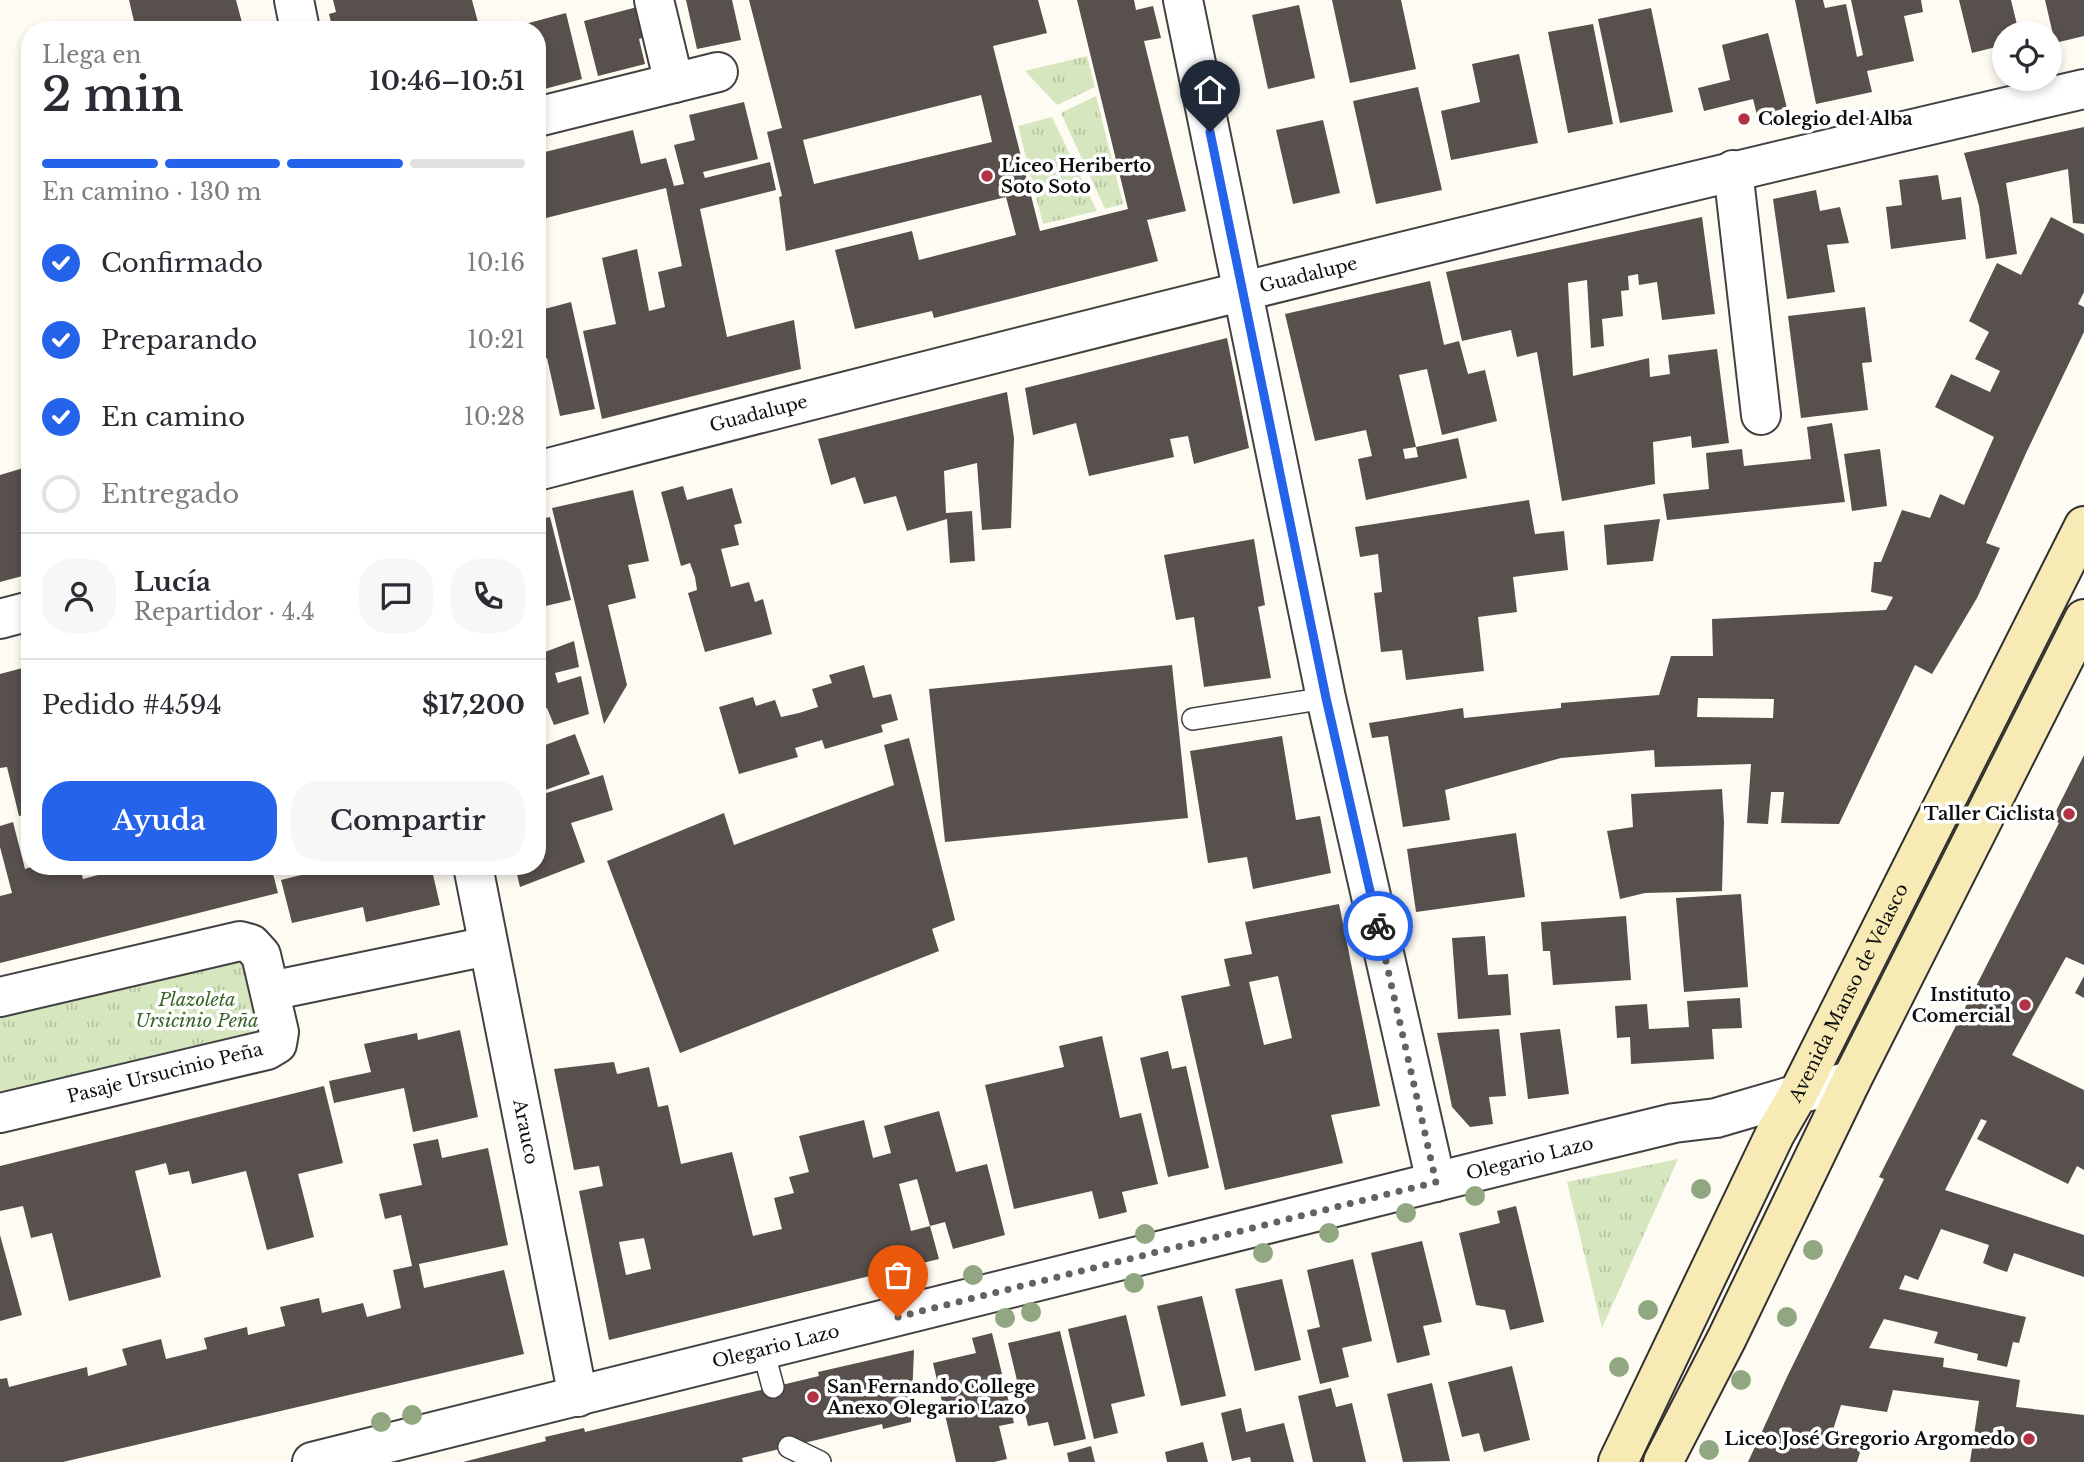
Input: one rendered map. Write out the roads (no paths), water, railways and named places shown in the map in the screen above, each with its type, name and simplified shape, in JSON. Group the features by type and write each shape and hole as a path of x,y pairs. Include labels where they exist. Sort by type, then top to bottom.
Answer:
{"main road":[{"name":"Avenida Manso de Velasco","path":"1612,1460 2084,526"},
{"path":"1668,1452 2084,619"}],"street":[{"path":"294,0 298,21"},
{"path":"654,0 674,83"},
{"path":"1183,0 1326,698 1436,1182"},
{"path":"546,115 718,72"},
{"name":"Guadalupe","path":"546,469 1244,290 1733,170 2084,89"},
{"path":"1733,170 1761,415"},
{"path":"0,619 21,613"},
{"name":"Arauco","path":"475,875 578,1397"},
{"name":"Pasaje Ursucinio Peña","path":"0,997 240,941 251,944 261,955 279,1032 277,1044 267,1050 0,1113"},
{"path":"270,991 488,946"},
{"name":"Olegario Lazo","path":"312,1462 1674,1123 1716,1118 1851,1081"},
{"path":"1612,1460 1668,1452"}],"lane":[{"path":"1193,719 1326,698"},
{"path":"763,1350 773,1387"},
{"path":"789,1447 820,1462"}],"place":[{"name":"Colegio del Alba","path":"1744,119"},
{"name":"Liceo Heriberto Soto Soto","path":"987,176"},
{"name":"Taller Ciclista","path":"2069,814"},
{"name":"Instituto Comercial","path":"2025,1005"},
{"name":"San Fernando College Anexo Olegario Lazo","path":"813,1397"},
{"name":"Liceo José Gregorio Argomedo","path":"2029,1439"}],"park label":[{"name":"Plazoleta Ursicinio Peña","path":"197,1010"}]}
